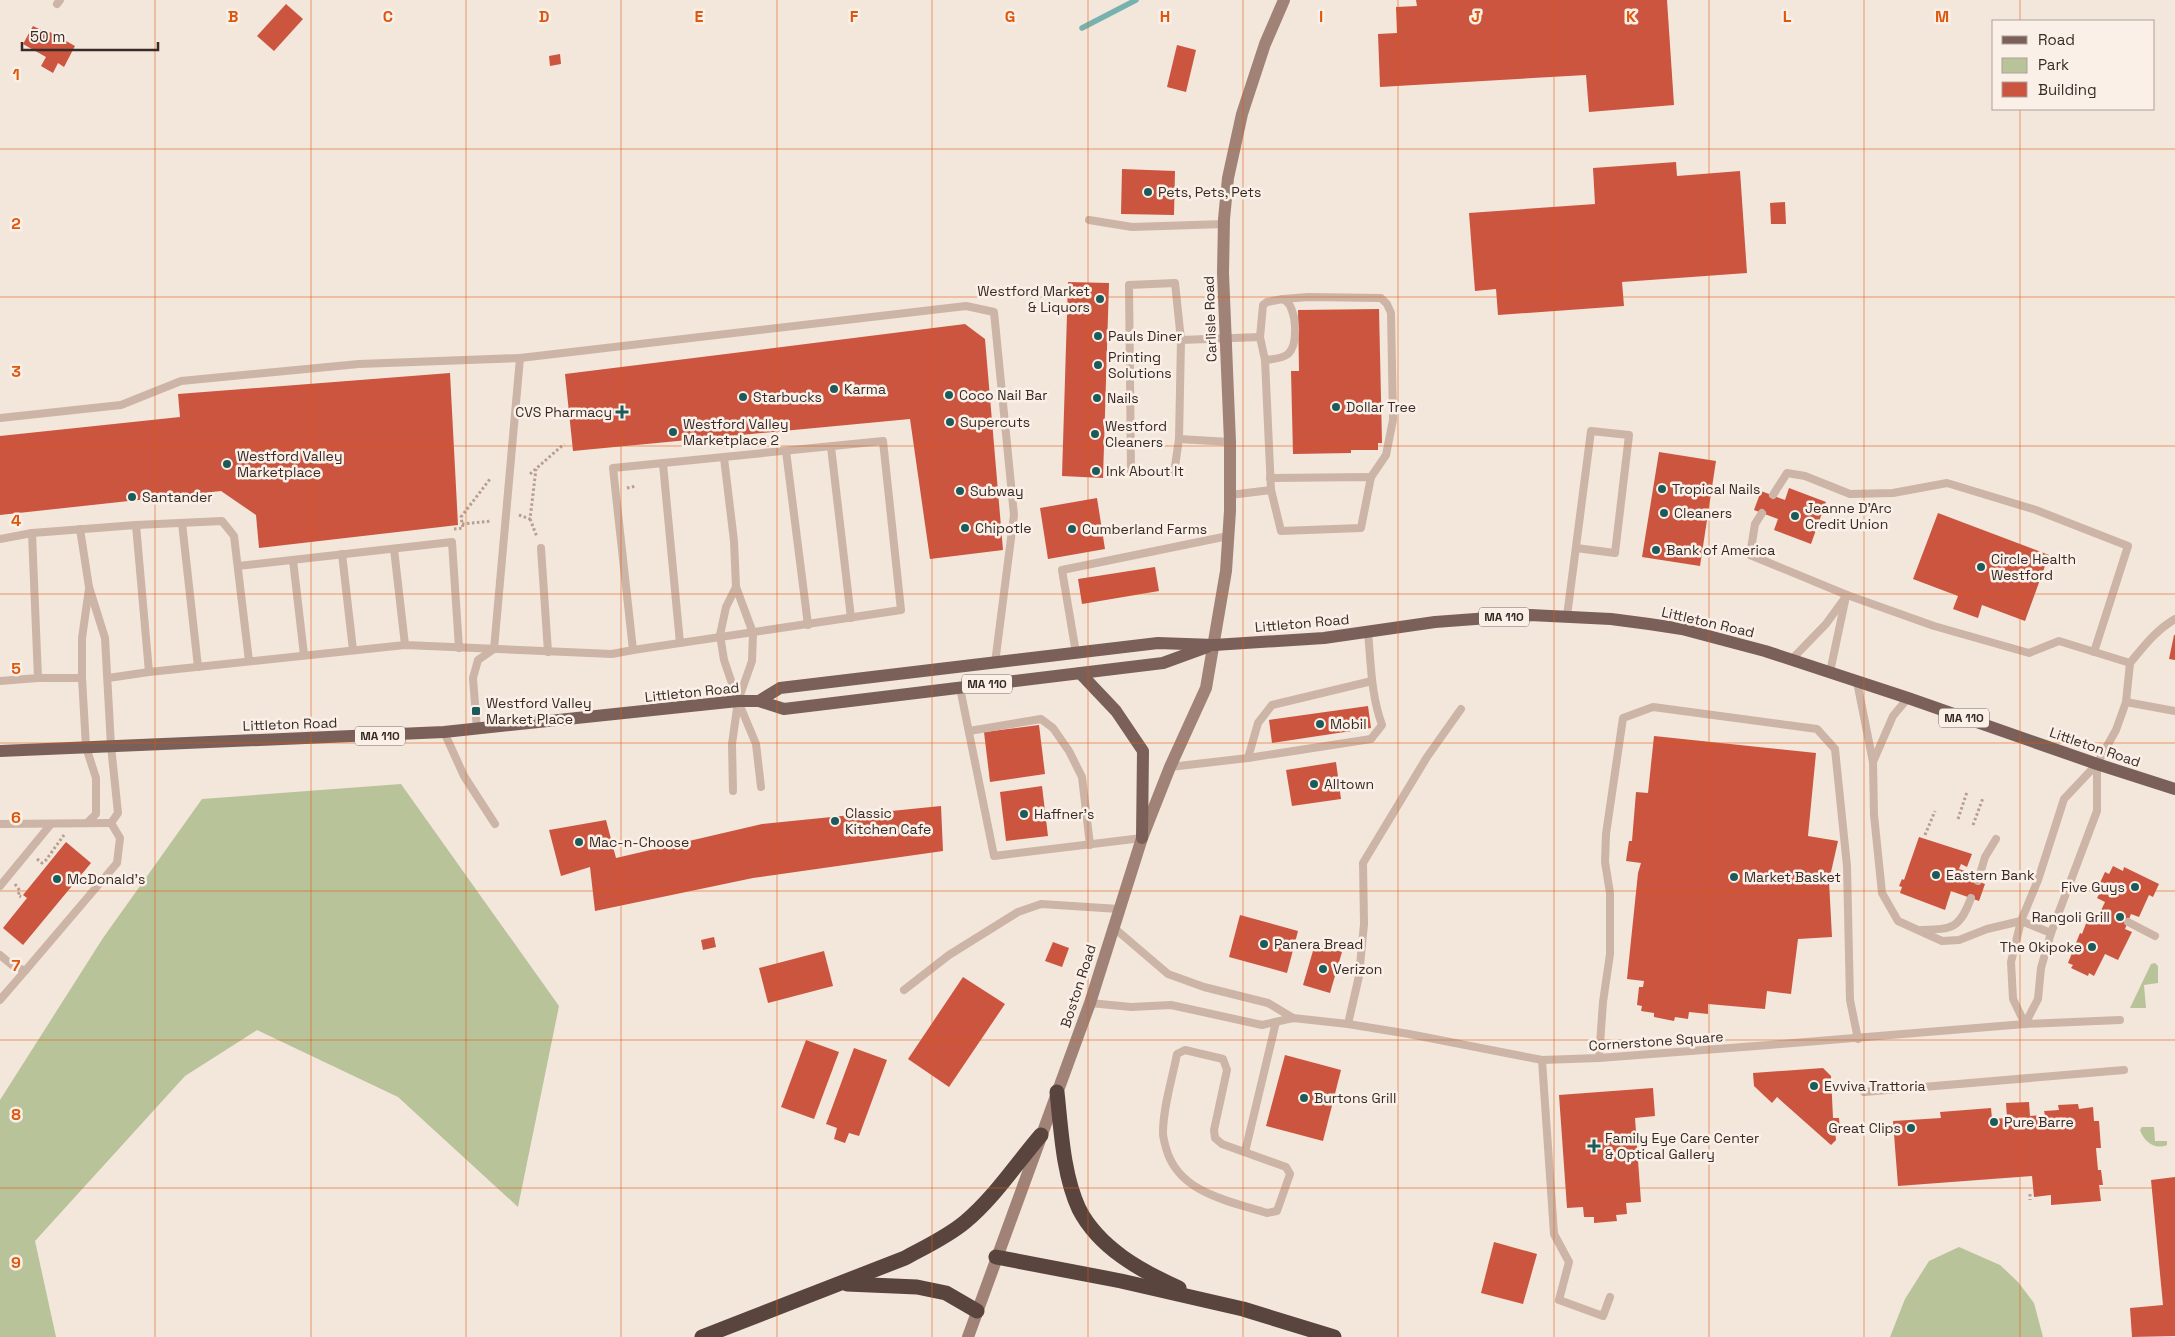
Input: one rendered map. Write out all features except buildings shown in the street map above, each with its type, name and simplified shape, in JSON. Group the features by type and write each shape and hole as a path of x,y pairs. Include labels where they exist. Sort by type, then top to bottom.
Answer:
{"highway":[{"path":"1057,1092 1062,1145 1069,1177 1079,1209 1096,1232 1124,1260 1149,1275 1213,1302"},
{"path":"702,1337 905,1258 935,1242 964,1223 991,1197 1041,1135"},
{"path":"996,1257 1120,1281 1243,1309 1334,1337"},
{"path":"838,1284 918,1287 946,1293 977,1311"}],"main road":[{"name":"Carlisle Road","path":"1214,645 1226,571 1230,495 1230,442 1225,338 1224,224 1228,178 1242,114 1265,44 1284,0"},
{"name":"Littleton Road","path":"759,701 780,688 1158,643 1214,645 1324,638 1481,618 1567,616 1611,619 1682,628 1747,646 1908,698 2175,789"},
{"name":"Littleton Road","path":"0,751 477,730 738,701 759,701 784,709 1163,663 1214,645"},
{"name":"Boston Road","path":"968,1337 1090,1003 1142,838 1170,767 1206,688 1214,645"},
{"path":"1080,673 1116,711 1143,751 1142,838"}],"lane":[{"path":"1089,220 1132,228 1224,224"},
{"path":"1174,283 1181,340 1178,439 1174,473 1131,471 1129,284 1174,283"},
{"path":"1308,297 1381,298 1387,304 1391,313 1393,420 1386,455 1371,478 1361,528 1281,531 1271,490 1265,360 1260,337 1263,305 1267,302 1308,297"},
{"path":"1265,360 1278,359 1288,353 1293,345 1295,319 1291,306 1283,299"},
{"path":"0,418 121,405 181,381 359,364 520,358 966,306 994,312 1014,515 995,663"},
{"path":"1181,340 1260,337"},
{"path":"494,650 520,358"},
{"path":"1567,616 1591,430 1629,435 1615,553 1576,548"},
{"path":"1178,439 1230,442"},
{"path":"108,678 405,645 612,654 720,635 753,633 901,610 883,441 613,468 633,650"},
{"path":"831,447 851,618"},
{"path":"786,451 808,625"},
{"path":"724,458 734,541 736,587 753,633 752,661 738,701 732,744 733,791"},
{"path":"663,464 680,642"},
{"path":"1773,495 1787,473 1805,476 1850,494 1893,493 1947,483 2036,510 2128,546 2094,652"},
{"path":"1270,478 1371,478"},
{"path":"1230,495 1271,490"},
{"path":"1762,513 1756,524 1750,555 1847,595 1934,626 2029,654 2060,641 2130,663"},
{"path":"0,539 32,533 80,529 222,521 234,536 249,661"},
{"path":"182,523 198,667"},
{"path":"136,525 150,672"},
{"path":"80,529 89,587 105,638 111,746 118,813 111,823"},
{"path":"32,533 38,678"},
{"path":"1076,653 1062,570 1228,536"},
{"path":"238,566 452,542 459,648"},
{"path":"541,548 548,652"},
{"path":"394,549 405,645"},
{"path":"342,554 353,650"},
{"path":"293,560 304,655"},
{"path":"87,823 96,814 96,778 86,747 82,678 82,638 89,587"},
{"path":"736,587 726,607 720,635 724,660 738,701 756,744 761,787"},
{"path":"1791,660 1826,624 1847,595"},
{"path":"1830,672 1841,614 1847,595"},
{"path":"2025,1024 2013,1000 2011,962 2021,921 2038,880 2064,799 2097,764 2116,730 2126,702 2130,663 2164,625 2175,619"},
{"path":"1170,767 1248,758 1371,738 1382,725 1377,711 1372,681 1368,632"},
{"path":"477,730 473,678 478,660 494,650"},
{"path":"0,681 38,678 82,678"},
{"path":"1248,758 1258,723 1272,705 1372,681"},
{"path":"1857,682 1873,762 1874,815 1882,893 1898,921 1942,940 1959,940 1987,929 2021,921 2051,933"},
{"path":"960,688 994,856 1142,838"},
{"path":"1873,762 1893,716 1908,698"},
{"path":"2126,702 2175,711"},
{"path":"1599,1058 1603,1002 1610,954 1610,893 1605,862 1613,779 1623,718 1653,707 1817,729 1835,749 1847,866 1850,1000 1858,1039"},
{"path":"1348,1024 1358,976 1364,924 1363,862 1427,756 1461,709"},
{"path":"969,731 1041,719 1053,728 1069,751 1082,777 1090,845"},
{"path":"444,732 464,776 495,824"},
{"path":"2025,1024 2038,999 2041,968 2051,933 2097,811 2097,764"},
{"path":"0,824 111,823"},
{"path":"0,1000 117,863 120,838 111,823"},
{"path":"0,886 51,824"},
{"path":"1978,881 1985,857 1996,839"},
{"path":"1917,930 1938,930 1957,925 1964,917 1971,898"},
{"path":"904,990 948,955 1018,912 1041,904 1119,910"},
{"path":"2128,922 2155,936"},
{"name":"Cornerstone Square","path":"1113,926 1168,974 1268,1003 1292,1018"},
{"path":"0,955 12,965 25,971"},
{"name":"Cornerstone Square","path":"1090,1003 1131,1007 1171,1005 1262,1025 1292,1018 1348,1024 1542,1060 1599,1058 1858,1039 2025,1024 2120,1020"},
{"path":"1245,1152 1276,1022"},
{"path":"1185,1050 1224,1059 1227,1070 1214,1130 1215,1138 1222,1144 1245,1152 1286,1167 1290,1174 1277,1211 1268,1213 1201,1191 1182,1177 1170,1162 1162,1135 1165,1110 1177,1054 1185,1050"},
{"path":"1542,1060 1554,1234 1569,1262 1559,1300 1603,1316 1610,1297"},
{"path":"1864,1092 2124,1070"}],"path":[{"path":"530,474 564,444"},
{"path":"536,469 530,519 541,548"},
{"path":"445,530 463,528 461,517 490,478"},
{"path":"519,515 530,519"},
{"path":"462,524 491,521"},
{"path":"1958,819 1966,792"},
{"path":"1974,825 1983,798"},
{"path":"1925,835 1935,811"},
{"path":"2030,1194 2030,1200"}],"green space":[{"path":"401,784 559,1006 518,1207 398,1097 257,1030 185,1076 35,1241 56,1337 0,1337 0,1100 103,938 202,799"},
{"path":"2155,963 2158,966 2158,983 2144,985 2146,1008 2130,1008 2151,964"},
{"path":"2142,1127 2154,1127 2155,1141 2167,1141 2167,1145 2154,1146 2150,1144 2140,1130"},
{"path":"1959,1247 2000,1265 2018,1282 2034,1303 2043,1337 1890,1337 1905,1299 1929,1261"}],"waterway":[{"path":"1082,28 1136,0"}],"place":[{"name":"Pets, Pets, Pets","path":"1148,192"},
{"name":"Westford Market & Liquors","path":"1100,299"},
{"name":"Pauls Diner","path":"1098,336"},
{"name":"Printing Solutions","path":"1098,365"},
{"name":"Karma","path":"834,389"},
{"name":"Coco Nail Bar","path":"949,395"},
{"name":"Starbucks","path":"743,397"},
{"name":"Nails","path":"1097,398"},
{"name":"Dollar Tree","path":"1336,407"},
{"name":"CVS Pharmacy","path":"622,412"},
{"name":"Supercuts","path":"950,422"},
{"name":"Westford Valley Marketplace 2","path":"673,432"},
{"name":"Westford Cleaners","path":"1095,434"},
{"name":"Westford Valley Marketplace","path":"227,464"},
{"name":"Ink About It","path":"1096,471"},
{"name":"Tropical Nails","path":"1662,489"},
{"name":"Subway","path":"960,491"},
{"name":"Santander","path":"132,497"},
{"name":"Cleaners","path":"1664,513"},
{"name":"Jeanne D'Arc Credit Union","path":"1795,516"},
{"name":"Chipotle","path":"965,528"},
{"name":"Cumberland Farms","path":"1072,529"},
{"name":"Bank of America","path":"1656,550"},
{"name":"Circle Health Westford","path":"1981,567"},
{"name":"Westford Valley Market Place","path":"476,711"},
{"name":"Mobil","path":"1320,724"},
{"name":"Alltown","path":"1314,784"},
{"name":"Haffner's","path":"1024,814"},
{"name":"Classic Kitchen Cafe","path":"835,821"},
{"name":"Mac-n-Choose","path":"579,842"},
{"name":"Eastern Bank","path":"1936,875"},
{"name":"Market Basket","path":"1734,877"},
{"name":"McDonald's","path":"57,879"},
{"name":"Five Guys","path":"2135,887"},
{"name":"Rangoli Grill","path":"2120,917"},
{"name":"Panera Bread","path":"1264,944"},
{"name":"The Okipoke","path":"2092,947"},
{"name":"Verizon","path":"1323,969"},
{"name":"Evviva Trattoria","path":"1814,1086"},
{"name":"Burtons Grill","path":"1304,1098"},
{"name":"Pure Barre","path":"1994,1122"},
{"name":"Great Clips","path":"1911,1128"},
{"name":"Family Eye Care Center & Optical Gallery","path":"1594,1146"}]}
